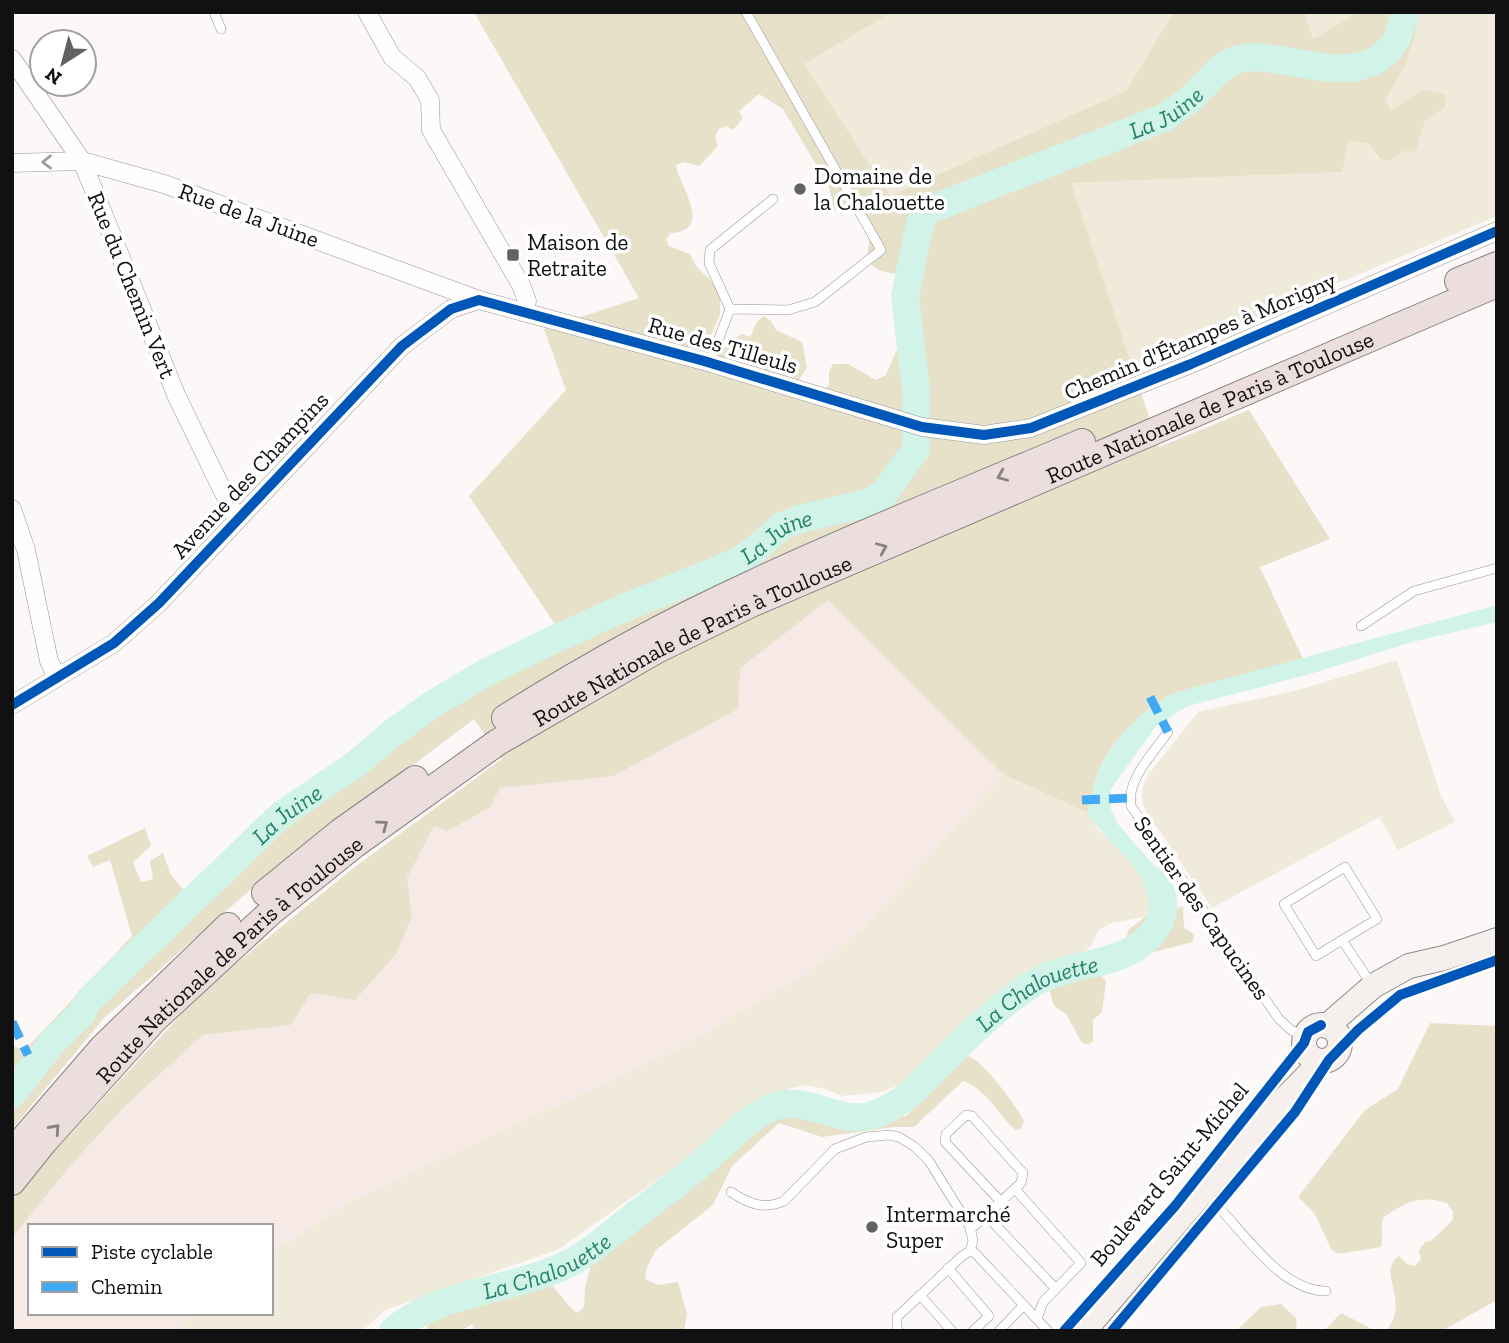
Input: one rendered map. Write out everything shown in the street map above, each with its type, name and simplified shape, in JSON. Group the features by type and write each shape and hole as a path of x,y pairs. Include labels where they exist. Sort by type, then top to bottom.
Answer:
{"main road":[{"name":"Route Nationale de Paris à Toulouse","path":"12,1152 103,1047 188,963 260,898 340,832 488,729 569,678 752,583 1497,264"},
{"name":"Route Nationale de Paris à Toulouse","path":"12,1182 44,1142 146,1029 272,911 354,845 498,743 657,650 751,604 1497,284"},
{"name":"Boulevard Saint-Michel","path":"1084,1331 1263,1121 1320,1043 1374,996 1444,958 1497,940"}],"street":[{"path":"367,12 392,57 417,78 430,100 431,130 521,285 527,301 524,310 479,300"},
{"name":"Rue du Chemin Vert","path":"12,59 82,161 177,397 237,520"},
{"name":"Rue de la Juine","path":"12,163 82,161 164,184 479,300"},
{"name":"Chemin d'Étampes à Morigny","path":"917,425 984,435 1031,428 1191,364 1497,231"},
{"name":"Avenue des Champins","path":"12,705 114,643 159,603 402,346 451,309 479,300"},
{"name":"Rue des Tilleuls","path":"524,310 710,362 917,425"},
{"path":"12,509 26,550 49,661 57,677"}],"lane":[{"path":"214,12 221,29"},
{"path":"730,309 788,310 815,302 881,250 746,12"},
{"path":"710,362 730,309 709,263 710,250 773,199"},
{"path":"1361,626 1414,591 1497,568"},
{"name":"Sentier des Capucines","path":"1168,732 1136,778 1130,799 1132,806 1279,1019 1291,1030 1320,1043"},
{"path":"1345,867 1377,919 1342,940 1316,956 1284,904 1345,867"},
{"path":"1342,940 1374,996"},
{"path":"970,1230 1001,1202 1023,1178 1021,1168 972,1116 966,1115 946,1134 945,1142 1001,1202"},
{"path":"731,1192 752,1203 773,1206 784,1200 835,1149 866,1137 888,1135 899,1137 915,1147 929,1161 970,1230 973,1241 970,1251 948,1268 897,1317 899,1331"},
{"path":"1015,1188 1081,1263 1043,1302 1037,1320"},
{"path":"1203,1193 1217,1204 1273,1265 1298,1285 1314,1291 1326,1291"},
{"path":"986,1215 1056,1289"},
{"path":"970,1251 975,1253 1048,1331"},
{"path":"948,1268 989,1316 973,1331"},
{"path":"920,1295 952,1331"},
{"path":"999,1331 1024,1305"}],"shaded area":[{"path":"474,12 892,12 804,64 890,196 1126,91 1174,12 1305,12 1313,39 1358,12 1404,12 1417,29 1406,64 1385,99 1391,110 1424,89 1445,95 1446,107 1425,121 1416,152 1404,151 1393,159 1384,160 1369,144 1349,141 1342,172 1071,183 1159,447 1249,410 1330,539 1260,567 1303,659 1174,693 1153,706 1123,734 1107,755 1096,777 1088,813 1003,774 828,600 740,668 738,709 613,776 500,788 490,807 448,831 434,826 407,878 412,916 396,954 355,1000 311,993 291,1025 203,1035 126,1105 71,1165 12,1238 12,1200 206,988 356,866 502,759 474,719 259,882 104,1018 12,1129 12,1046 25,1050 132,936 110,860 93,867 87,856 145,828 151,846 133,862 141,882 153,879 150,861 163,853 171,875 184,890 283,802 451,684 556,626 469,496 566,390 544,329 639,298","holes":["759,94 783,109 829,186 833,210 853,209 869,232 868,256 872,265 897,274 902,313 900,342 886,375 876,380 848,364 833,364 829,371 829,385 823,391 798,382 807,367 802,342 776,330 764,316 757,322 750,337 742,334 736,338 731,349 709,339 720,315 720,290 696,266 690,254 669,246 666,239 671,233 684,230 691,224 691,205 676,165 684,162 699,166 718,146 715,137 719,129 726,126 733,130 743,118 739,111"]},
{"path":"892,12 1174,12 1126,91 890,197 803,63"},
{"path":"1305,12 1358,12 1313,39"},
{"path":"1404,12 1497,12 1497,216 1133,370 1070,183 1342,172 1348,141 1369,144 1377,158 1394,159 1404,151 1416,152 1425,121 1446,107 1445,96 1424,89 1391,110 1385,98 1406,64 1417,29"},
{"path":"828,599 1003,774 861,931 810,971 680,1048 351,1201 273,1252 273,1224 28,1224 28,1315 193,1315 176,1331 12,1331 12,1238 71,1165 126,1105 203,1035 291,1025 311,993 412,916 407,878 434,825 490,807 499,788 690,734 738,709 739,668"},
{"path":"1497,605 1497,622 1412,642 1310,674 1188,706 1156,726 1111,789 1111,810 1117,823 1163,876 1177,907 1162,916 1145,917 1151,914 1156,903 1150,890 1088,813 1101,765 1114,744 1143,714 1174,693"},
{"path":"1397,660 1441,796 1455,822 1398,850 1379,817 1212,908 1145,810 1142,792 1148,775 1198,712 1298,690"},
{"path":"1003,774 1088,813 1098,829 1132,863 1150,887 1156,902 1151,914 1145,917 1111,923 1098,931 1092,944 1084,952 1031,971 954,1032 915,1078 882,1092 843,1096 804,1085 758,1100 711,1142 559,1249 385,1310 362,1331 176,1331 193,1315 273,1315 273,1252 351,1201 680,1048 810,971 861,931"},
{"path":"1183,906 1184,928 1194,934 1193,942 1127,959 1120,956 1129,929 1145,917 1153,919"},
{"path":"1088,972 1101,974 1106,982 1102,1012 1093,1020 1093,1042 1088,1044 1082,1043 1066,1014 1054,1006 1049,988 1060,976"},
{"path":"1430,1023 1497,1026 1497,1300 1442,1331 1386,1331 1396,1309 1390,1271 1393,1263 1399,1256 1407,1264 1415,1266 1421,1259 1419,1251 1425,1242 1431,1241 1453,1220 1453,1212 1447,1203 1413,1201 1383,1218 1381,1247 1338,1254 1331,1249 1315,1214 1298,1197 1365,1110 1398,1089"},
{"path":"967,1056 981,1065 1007,1095 1024,1121 1021,1129 1015,1130 985,1096 963,1081 914,1127 894,1127 822,1137 779,1123 732,1166 713,1205 656,1250 647,1267 645,1279 658,1285 678,1282 687,1314 684,1331 474,1331 472,1324 461,1331 426,1330 434,1310 465,1302 482,1304 547,1282 577,1313 584,1307 585,1288 593,1256 687,1185 777,1110 795,1108 865,1122 885,1116 906,1116"},
{"path":"1281,1304 1296,1318 1297,1331 1236,1331 1261,1307"},
{"path":"1341,1313 1376,1331 1324,1331"}],"waterway":[{"name":"La Juine","path":"12,1094 52,1043 81,1014 88,1001 281,815 356,764 391,734 433,704 485,673 536,648 619,610 735,563 782,526 864,504 883,495 916,449 916,391 905,296 919,228 929,210 1166,117 1191,98 1218,71 1236,60 1258,57 1328,68 1360,66 1374,61 1387,52 1397,38 1405,12"},
{"name":"La Chalouette","path":"393,1331 432,1307 526,1280 570,1263 595,1247 691,1172 745,1124 770,1108 796,1104 860,1117 873,1115 895,1105 922,1083 992,1015 1029,986 1054,973 1114,958 1141,944 1152,934 1162,915 1162,895 1157,881"}],"marked path":[{"path":"1150,697 1168,732"},
{"path":"1082,800 1130,798"},
{"path":"12,1022 28,1055"}],"cycle path":[{"path":"12,705 114,643 159,603 402,346 451,309 479,300 704,361 922,427 984,435 1031,428 1191,364 1497,231"},
{"path":"1112,1331 1295,1112 1329,1060 1358,1030 1400,995 1497,960"},
{"path":"1064,1331 1175,1206 1304,1043 1308,1032 1321,1025"}],"place":[{"name":"Domaine de la Chalouette","path":"800,189"},
{"name":"Maison de Retraite","path":"513,255"},
{"name":"Intermarché Super","path":"872,1227"}]}
